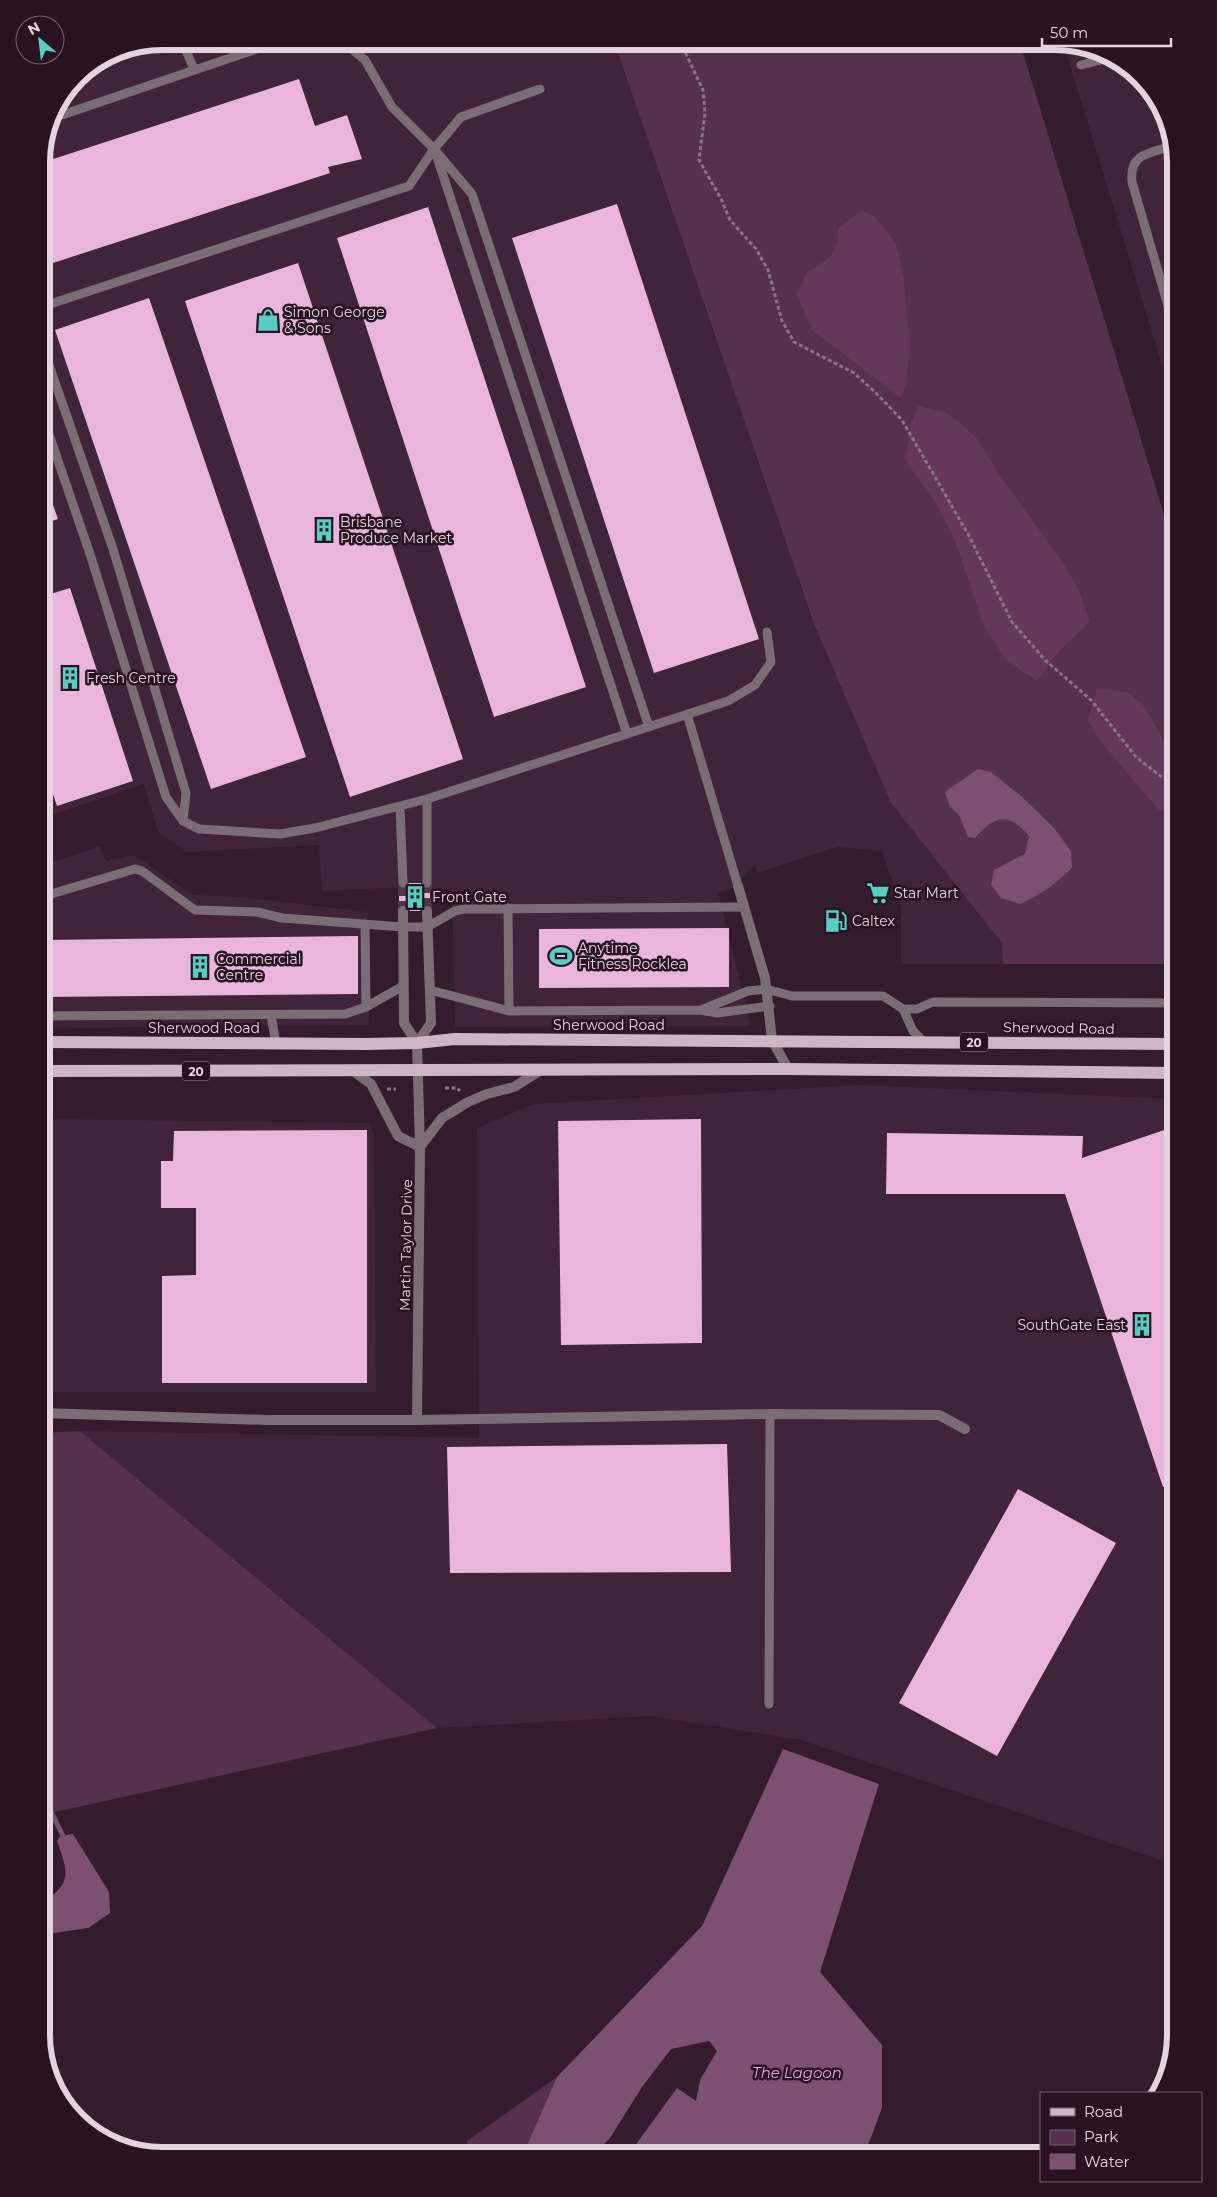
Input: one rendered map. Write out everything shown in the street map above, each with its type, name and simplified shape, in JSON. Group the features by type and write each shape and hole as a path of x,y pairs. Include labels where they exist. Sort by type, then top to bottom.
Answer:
{"main road":[{"name":"Sherwood Road","path":"50,1042 417,1043 455,1039 1167,1044"},
{"name":"20","path":"50,1071 788,1068 1167,1073"}],"street":[{"path":"738,886 765,978 770,1006 772,1040 788,1068"},
{"path":"403,911 404,1023 417,1043 431,1023 427,911"},
{"name":"Martin Taylor Drive","path":"417,1043 420,1148 417,1420"},
{"path":"352,1070 371,1084 398,1136 420,1148 442,1118 468,1102 487,1094 514,1087 541,1070"},
{"path":"50,1413 268,1420 417,1420 770,1414 939,1415 965,1428"}],"lane":[{"path":"186,50 194,69"},
{"path":"61,115 252,50"},
{"path":"351,50 364,60 392,107 434,149 472,194 649,727"},
{"path":"1081,65 1100,60"},
{"path":"50,304 409,186 434,149 461,117 540,89"},
{"path":"1166,148 1144,154 1136,160 1131,170 1132,182 1167,302"},
{"path":"434,149 627,734"},
{"path":"50,365 113,549 186,793 183,820"},
{"path":"50,435 90,554 166,797 183,820 199,829 280,834 314,828 427,799 728,701 756,684 771,662 767,632"},
{"path":"687,714 738,886"},
{"path":"427,799 427,882"},
{"path":"400,806 403,883"},
{"path":"50,894 135,869 142,871 195,910 257,912 282,918 403,927 427,927 455,910 464,908 744,907"},
{"path":"508,908 509,1011"},
{"path":"366,924 366,1007"},
{"path":"50,1016 346,1014 366,1007 403,986"},
{"path":"701,1010 748,992 766,989 792,996 883,996 894,1001 903,1009 913,1032 923,1042"},
{"path":"430,990 509,1011 701,1010 717,1013 770,1006"},
{"path":"903,1009 917,1009 933,1002 1167,1002"},
{"path":"271,1015 276,1044"},
{"path":"769,1704 770,1414"}],"path":[{"path":"684,50 703,90 705,113 699,160 722,199 730,220 756,249 768,270 782,321 794,342 854,374 876,392 902,420 968,534 1012,622 1046,660 1091,700 1136,757 1167,781"},
{"path":"445,1088 457,1088 465,1096"}],"shaded area":[{"path":"617,50 814,624 891,803 1003,943 1003,964 901,964 901,908 882,851 837,847 758,873 755,866 749,869 738,886 718,892 751,1026 455,1027 452,889 383,888 322,891 319,845 187,852 158,832 144,784 50,816 50,154 54,133 69,100 88,78 106,65 126,56 147,51"},
{"path":"1066,50 1098,59 1123,73 1144,94 1152,106 1163,133 1167,162 1167,382"},
{"path":"862,210 876,218 896,243 904,279 906,314 911,343 906,383 901,398 812,330 797,294 807,272 831,257 838,240 839,228"},
{"path":"918,406 946,412 976,437 1001,477 1062,561 1078,588 1090,622 1061,649 1037,681 1005,659 984,626 954,538 935,502 905,460 913,418"},
{"path":"1097,688 1128,692 1144,706 1167,746 1167,810 1159,810 1101,742 1088,721"},
{"path":"100,846 106,861 134,855 193,895 240,897 368,912 369,1025 50,1028 50,863"},
{"path":"859,1085 1167,1099 1167,1862 801,1740 652,1716 437,1728 80,1431 479,1438 477,1128 534,1104"},
{"path":"50,1119 370,1123 374,1134 376,1392 50,1392"}],"green space":[{"path":"617,50 1022,50 1167,525 1167,964 1003,964 1002,943 891,803 814,624"},
{"path":"80,1431 437,1728 50,1813 50,1433"},
{"path":"557,2077 527,2147 467,2147 467,2141"}],"water":[{"path":"978,769 991,772 1022,797 1054,828 1071,851 1072,868 1048,889 1020,904 1001,898 991,885 994,870 1025,854 1029,836 1015,823 1002,819 989,825 975,838 968,837 959,815 950,807 945,792"},
{"name":"The Lagoon","path":"783,1749 879,1784 820,1972 882,2045 882,2108 867,2147 634,2147 677,2088 696,2101 700,2080 717,2051 709,2041 671,2049 642,2087 610,2138 601,2147 527,2147 557,2077 702,1926"},
{"path":"73,1834 109,1892 110,1913 88,1928 50,1934 50,1897 59,1890 65,1876 64,1861 57,1841 60,1836"}],"building":[{"path":"299,79 315,126 347,115 362,159 328,167 330,173 53,263 50,254 50,160"},
{"path":"617,204 759,639 654,673 512,238"},
{"path":"428,207 586,687 494,717 337,238"},
{"name":"Brisbane Produce Market","path":"298,263 463,759 350,797 185,301"},
{"path":"149,298 306,757 211,789 55,330"},
{"path":"50,496 58,519 50,522"},
{"name":"Fresh Centre","path":"70,588 133,781 57,806 50,785 50,594"},
{"name":"Front Gate","path":"409,883 421,883 423,888 430,888 430,905 424,905 420,911 410,911 406,905 399,905 399,887 406,888"},
{"path":"729,928 729,987 539,988 539,929"},
{"name":"Commercial Centre","path":"358,936 358,994 50,997 50,940"},
{"path":"701,1119 702,1343 561,1345 558,1121"},
{"name":"SouthGate East","path":"1167,1129 1167,1486 1163,1487 1065,1194 886,1194 887,1133 1083,1136 1082,1158"},
{"path":"367,1130 367,1383 162,1383 162,1276 196,1275 196,1208 161,1208 161,1161 173,1161 174,1131"},
{"path":"727,1444 731,1572 450,1573 447,1447"},
{"path":"1018,1489 1116,1543 997,1756 899,1703"}],"waterway":[{"path":"50,1809 65,1840"}],"tunnel":[{"path":"403,883 403,911"},
{"path":"427,883 427,911"}],"place":[{"name":"Simon George & Sons","path":"268,320"},
{"name":"Brisbane Produce Market","path":"324,530"},
{"name":"Fresh Centre","path":"70,678"},
{"name":"Star Mart","path":"878,893"},
{"name":"Front Gate","path":"415,897"},
{"name":"Caltex","path":"836,921"},
{"name":"Anytime Fitness Rocklea","path":"561,956"},
{"name":"Commercial Centre","path":"200,967"},
{"name":"SouthGate East","path":"1142,1325"}]}
